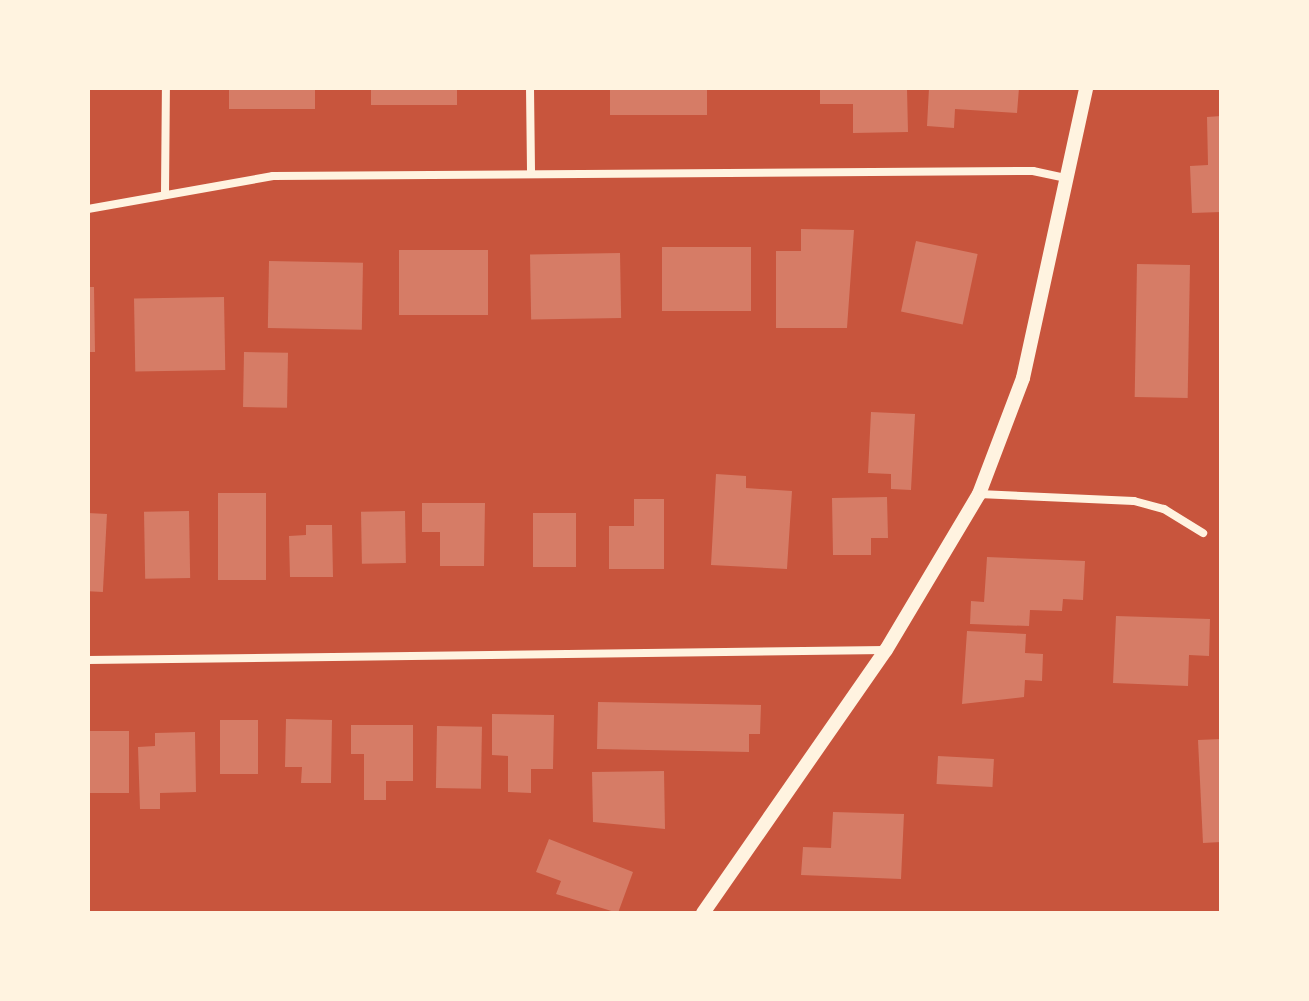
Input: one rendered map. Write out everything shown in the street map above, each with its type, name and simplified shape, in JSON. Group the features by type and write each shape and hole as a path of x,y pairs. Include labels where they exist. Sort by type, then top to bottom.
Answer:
{"street":[{"path":"165,193 166,88"},
{"path":"530,88 531,173"},
{"path":"703,913 886,650 979,494 1023,378 1086,88"},
{"path":"88,209 273,176 1033,171 1066,178"},
{"path":"979,494 1134,501 1164,509 1203,533"},
{"path":"88,660 886,650"}],"building":[{"path":"229,88 315,88 315,109 229,109"},
{"path":"371,88 457,88 457,105 371,105"},
{"path":"610,88 707,88 707,115 610,115"},
{"path":"820,88 907,88 908,132 853,133 853,104 820,104"},
{"path":"929,88 1019,88 1017,113 955,109 954,128 927,126"},
{"path":"1221,116 1221,212 1192,213 1190,166 1208,165 1207,117"},
{"path":"801,229 854,230 847,328 776,328 776,251 801,251"},
{"path":"916,241 978,254 963,325 901,311"},
{"path":"662,247 751,247 751,311 662,311"},
{"path":"399,250 488,250 488,315 399,315"},
{"path":"620,253 621,318 531,320 530,255"},
{"path":"269,261 363,263 362,330 268,328"},
{"path":"1137,264 1190,265 1188,398 1135,397"},
{"path":"88,287 94,287 95,352 88,352"},
{"path":"224,297 225,370 135,372 134,299"},
{"path":"244,352 288,353 287,408 243,407"},
{"path":"871,412 915,414 911,490 891,489 891,474 868,473"},
{"path":"716,474 746,476 746,488 792,491 787,569 711,565"},
{"path":"218,493 266,493 266,580 218,580"},
{"path":"887,497 888,538 871,538 871,555 833,555 832,498"},
{"path":"634,499 664,499 664,569 609,569 609,526 634,526"},
{"path":"422,503 485,503 484,566 440,566 440,532 422,532"},
{"path":"189,511 190,578 145,579 144,512"},
{"path":"405,511 406,563 362,564 361,512"},
{"path":"88,513 107,514 103,592 88,591"},
{"path":"533,513 576,513 576,567 533,567"},
{"path":"306,525 332,525 333,577 290,577 289,536 306,535"},
{"path":"987,557 1085,561 1083,600 1063,599 1062,611 1030,610 1029,626 970,624 971,601 984,602"},
{"path":"1116,616 1210,619 1209,656 1189,655 1188,686 1113,683"},
{"path":"967,631 1026,634 1025,653 1043,654 1042,681 1025,680 1024,697 962,704"},
{"path":"598,702 761,705 760,734 749,734 749,752 597,749"},
{"path":"492,714 554,715 553,769 531,769 531,793 508,792 508,756 492,755"},
{"path":"286,719 332,720 331,783 301,783 302,767 285,767"},
{"path":"220,720 258,720 258,774 220,774"},
{"path":"351,725 413,725 413,781 386,781 386,800 364,800 364,754 351,754"},
{"path":"437,726 482,727 481,789 436,788"},
{"path":"88,731 129,731 129,793 88,793"},
{"path":"195,732 196,792 160,793 160,809 140,809 138,747 155,746 155,733"},
{"path":"1221,739 1221,842 1203,843 1198,740"},
{"path":"938,756 994,759 992,787 937,784"},
{"path":"664,771 665,829 593,822 592,772"},
{"path":"833,812 904,814 901,879 801,875 803,847 831,848"},
{"path":"549,839 633,872 618,913 556,894 561,881 536,872"}]}
